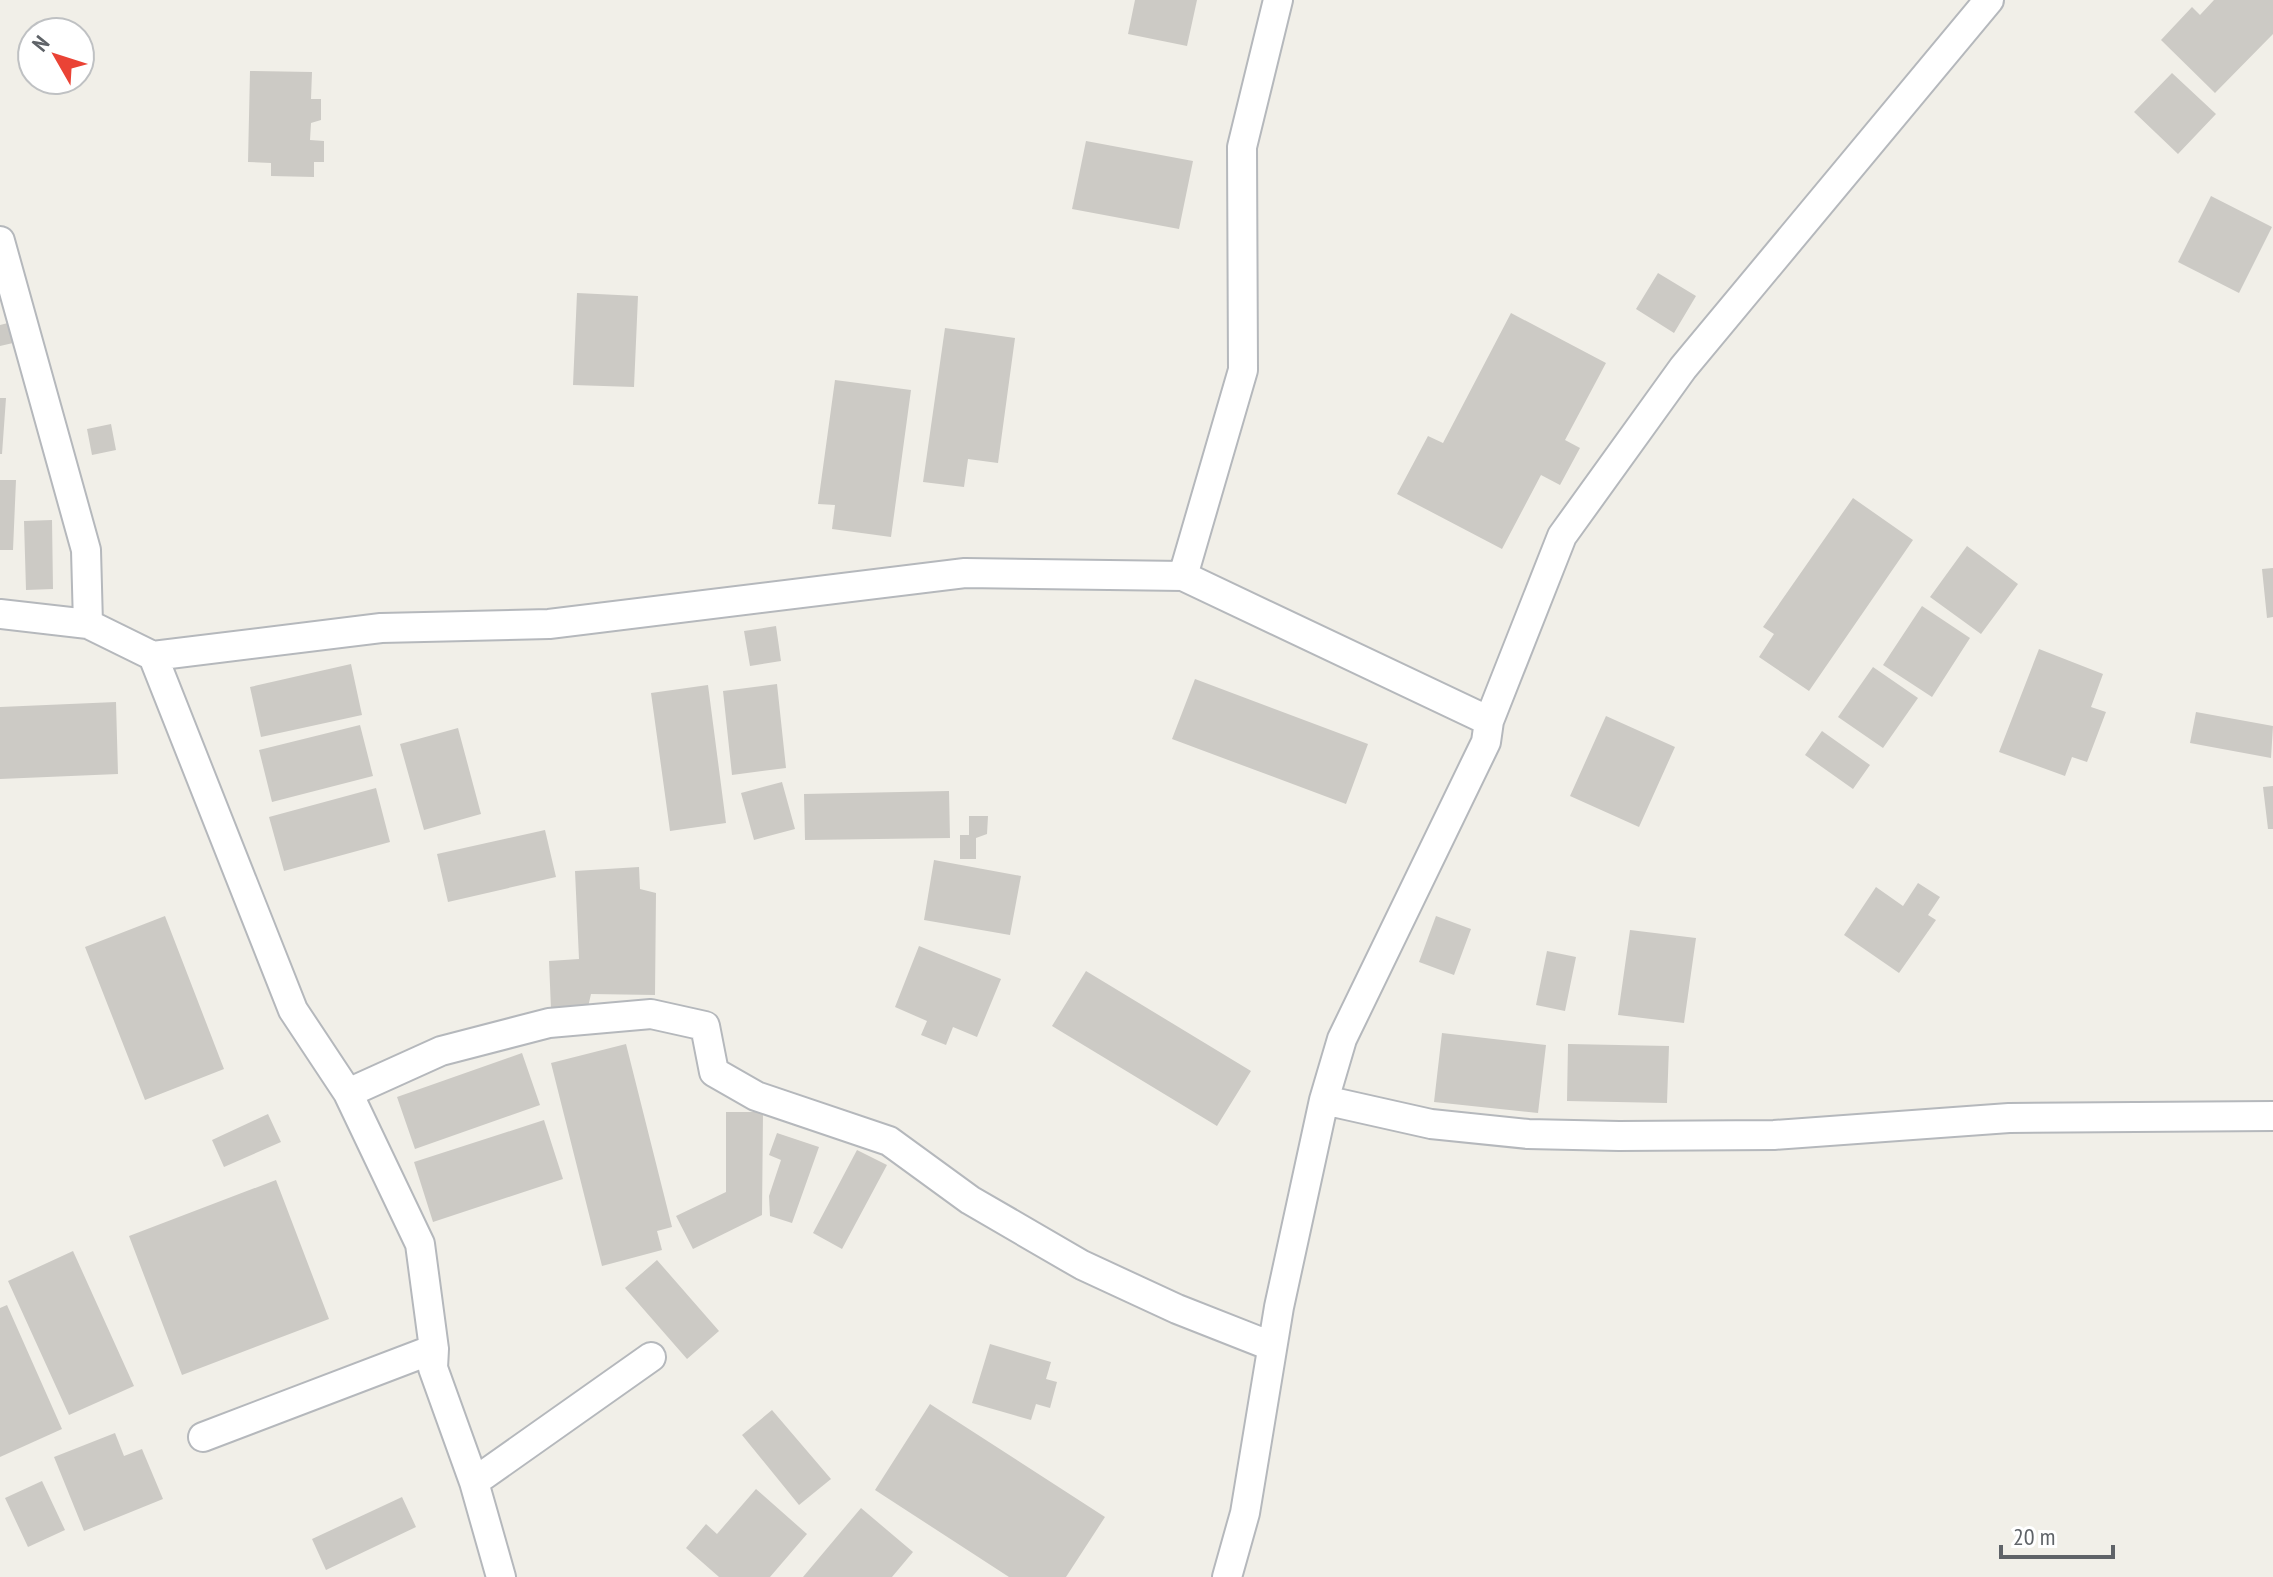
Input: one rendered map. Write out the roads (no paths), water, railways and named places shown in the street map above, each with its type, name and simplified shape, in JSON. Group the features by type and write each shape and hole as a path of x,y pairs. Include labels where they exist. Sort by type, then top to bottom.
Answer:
{"street":[{"path":"1183,576 1243,370 1242,147 1278,0"},
{"path":"1227,1577 1245,1513 1271,1346 1324,1100 1342,1039 1486,742 1489,721 1562,536 1683,368 1978,4"},
{"path":"0,241 86,550 88,624"},
{"path":"0,614 88,624 153,656 381,628 549,624 965,573 1183,576 1489,721"},
{"path":"153,656 293,1010 348,1093 420,1244 434,1349 433,1368 474,1482 501,1577"},
{"path":"348,1093 441,1051 549,1023 651,1014 705,1026 714,1072 728,1080 780,1105 889,1141 970,1200 1082,1265 1177,1309 1271,1346"},
{"path":"1324,1100 1431,1124 1528,1134 1603,1136 1774,1135 2009,1118 2273,1116"},
{"path":"203,1437 434,1349"},
{"path":"474,1482 651,1357"}]}
